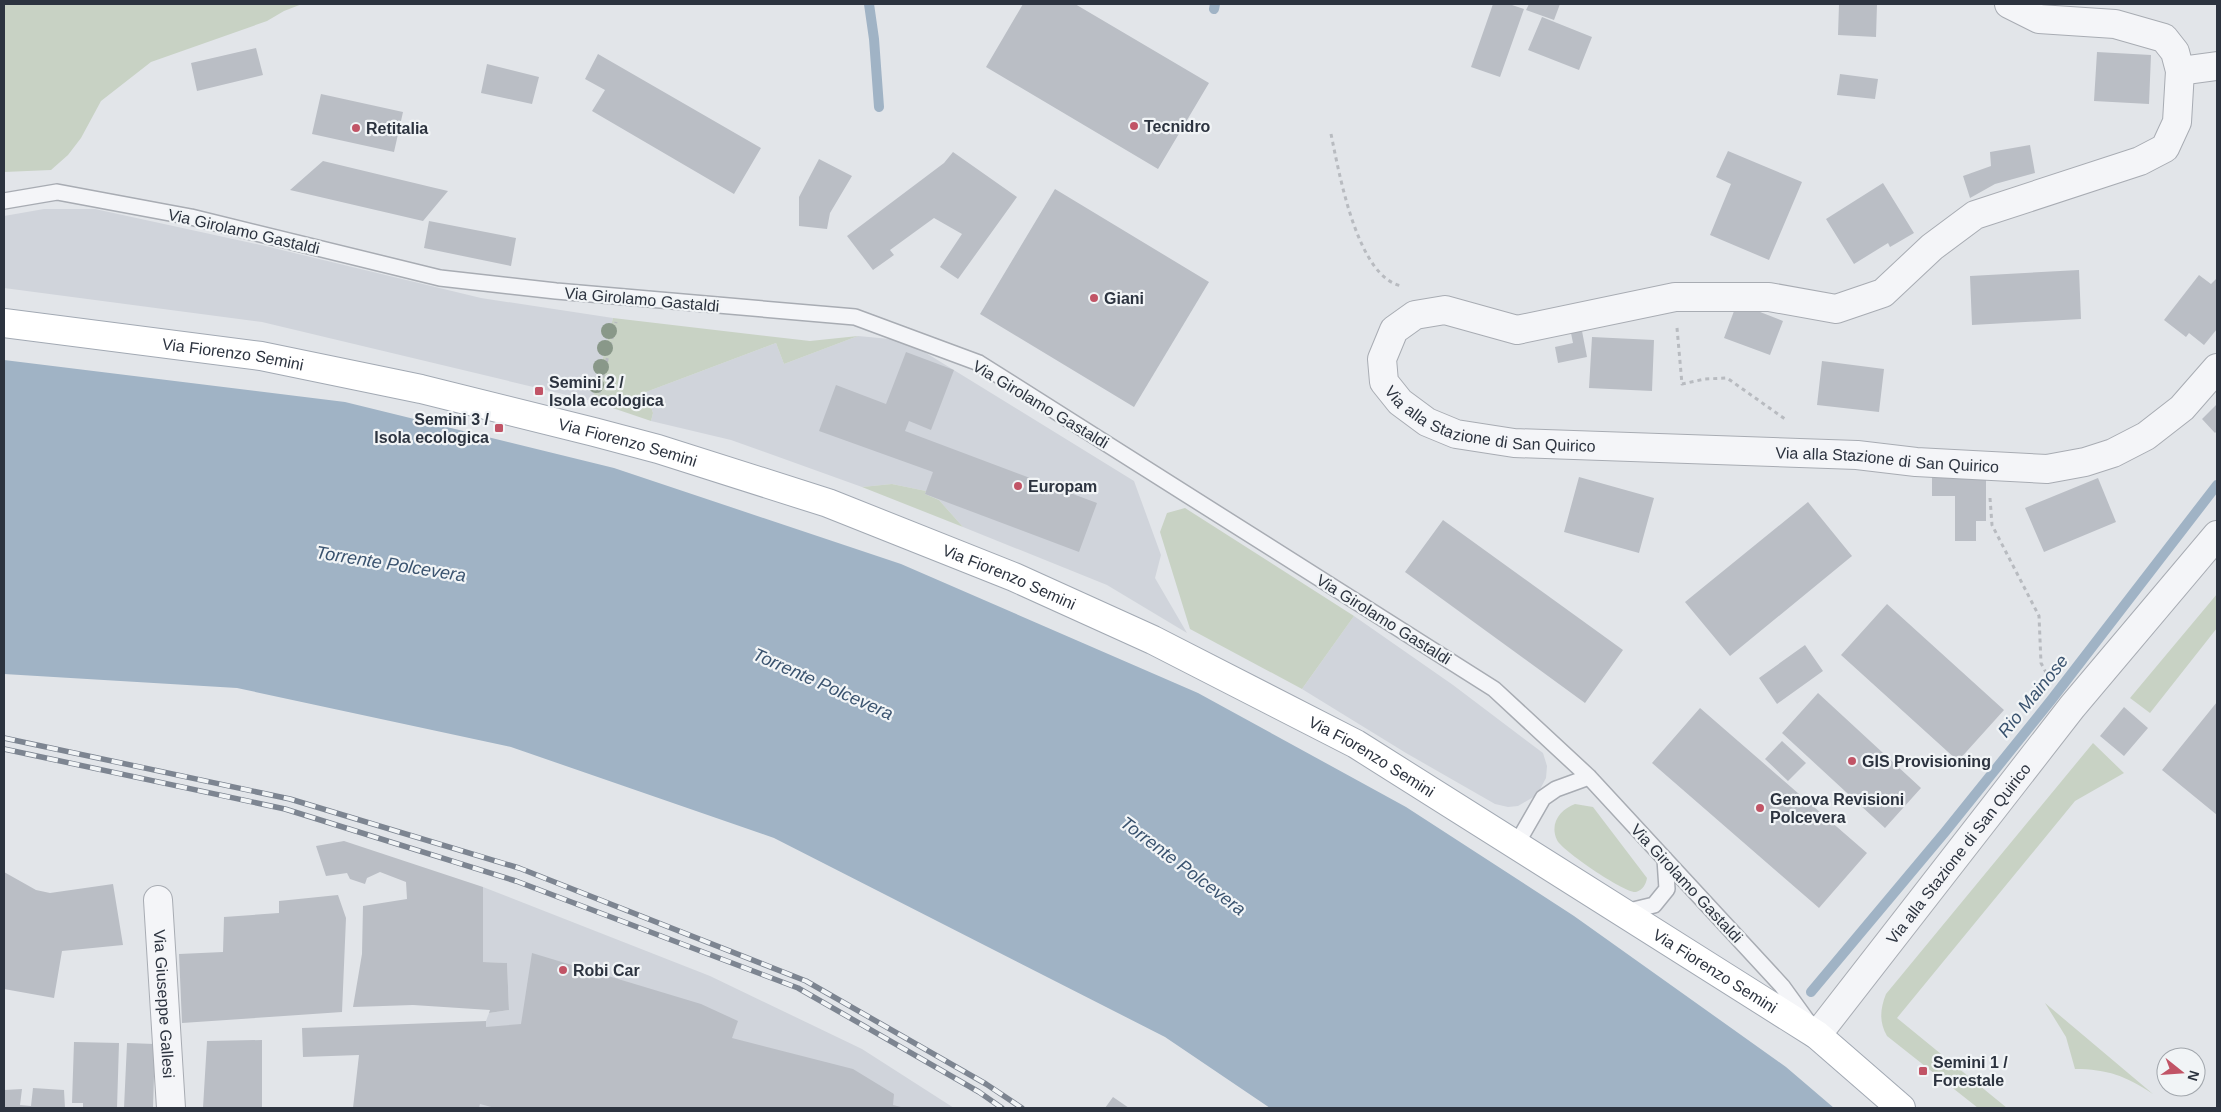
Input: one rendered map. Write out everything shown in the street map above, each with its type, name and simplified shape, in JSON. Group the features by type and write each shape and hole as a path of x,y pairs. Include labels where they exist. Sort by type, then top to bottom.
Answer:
{"main road":[{"name":"Via Fiorenzo Semini","path":"4,323 261,356 421,389 658,449 828,503 1014,577 1178,652 1356,744 1625,912 1817,1035 1901,1108"}],"street":[{"name":"Via alla Stazione di San Quirico","path":"2009,4 2039,19 2114,24 2164,38 2174,52 2180,71 2177,122 2166,148 2140,161 1975,215 1932,247 1883,294 1836,309 1769,297 1675,297 1517,330 1445,310 1415,315 1394,330 1382,360 1384,382 1400,402 1427,422 1456,434 1514,442 1858,455 1916,462 2047,468 2085,462 2114,453 2146,436 2182,408 2217,368"},
{"path":"2180,71 2217,66"},
{"name":"Via alla Stazione di San Quirico","path":"1817,1035 2072,707 2217,536"},
{"name":"Via Giuseppe Gallesi","path":"158,900 171,1108"}],"lane":[{"name":"Via Girolamo Gastaldi","path":"4,201 57,192 191,217 440,278 594,295 855,317 979,363 1494,689 1589,777 1782,986 1817,1035"},
{"path":"1516,845 1543,798 1556,789 1589,777"},
{"path":"1625,912 1654,905 1667,889 1665,859"}],"path":[{"path":"1331,134 1349,211 1364,248 1377,271 1393,284 1406,287"},
{"path":"1675,297 1682,384 1705,379 1727,378 1788,421"},
{"path":"596,402 617,318"},
{"path":"1988,466 1992,525 2039,616 2041,664 2051,681"}],"shaded area":[{"path":"44,209 95,209 261,245 481,298 613,318 592,401 262,322 4,288 4,216"},
{"name":"Europam","path":"858,336 890,339 918,348 1134,481 1161,555 1155,578 1187,633 1107,585 963,527 939,500 925,494 926,491 892,484 862,487 731,440 651,421 653,413 646,392 776,343 784,364"},
{"path":"1354,616 1453,685 1543,753 1547,766 1546,778 1537,795 1518,806 1508,807 1495,804 1406,753 1302,689"},
{"path":"483,887 710,976 862,1049 954,1108 479,1108 486,1021 489,1013 509,1010 507,963 483,962"}],"green space":[{"path":"4,4 302,4 284,11 267,21 151,62 101,101 81,138 68,155 51,170 4,172"},
{"path":"613,318 810,341 858,336 784,364 776,343 646,392 653,413 651,421 592,401"},
{"path":"892,484 926,491 925,494 939,500 963,527 862,487"},
{"path":"1185,508 1354,616 1302,689 1190,629 1160,532 1167,513"},
{"path":"2217,594 2217,628 2150,713 2130,698"},
{"path":"2093,743 2124,773 2075,801 1897,1018 2007,1108 1978,1108 1887,1036 1882,1021 1884,1000 1886,994"},
{"path":"1575,804 1593,807 1647,878 1641,890 1636,892 1630,891 1608,879 1570,853 1557,840 1554,828 1555,822 1565,809"},
{"path":"2045,1003 2153,1094 2134,1082 2107,1072 2075,1069 2066,1037"}],"water":[{"name":"Torrente Polcevera","path":"4,360 345,402 614,468 901,564 1198,693 1406,807 1574,916 1786,1067 1834,1108 1270,1108 1165,1037 774,838 511,747 237,688 4,674"}],"building":[{"name":"Tecnidro","path":"1023,4 1075,4 1209,83 1158,169 986,67"},
{"path":"1493,4 1509,4 1524,9 1500,77 1471,67"},
{"path":"1529,4 1560,4 1554,20 1526,10"},
{"path":"1839,4 1877,4 1876,37 1838,35"},
{"path":"1542,17 1592,37 1579,70 1528,50"},
{"path":"256,48 263,75 197,91 191,63"},
{"path":"2097,52 2151,55 2149,104 2094,101"},
{"path":"598,54 761,148 734,194 592,111 605,90 585,79"},
{"path":"487,64 539,77 532,104 481,93"},
{"path":"1840,74 1878,79 1875,99 1837,95"},
{"name":"Retitalia","path":"321,94 403,112 394,152 312,134"},
{"path":"2030,145 2035,173 1995,184 1970,198 1963,176 1991,166 1990,152"},
{"path":"1728,151 1802,182 1769,260 1710,235 1731,184 1716,177"},
{"path":"953,152 1017,197 958,279 940,267 962,234 934,218 890,250 894,255 873,270 847,236 944,163"},
{"path":"819,159 852,176 830,213 827,229 799,226 799,197"},
{"path":"323,161 448,191 423,221 290,190"},
{"path":"1883,183 1914,233 1890,247 1888,243 1854,264 1826,219"},
{"name":"Giani","path":"1055,189 1209,282 1134,407 980,314"},
{"path":"429,221 516,238 511,266 424,248"},
{"path":"2079,270 2081,319 1972,325 1970,276"},
{"path":"2199,275 2211,284 2217,278 2217,329 2204,345 2189,333 2186,337 2164,320"},
{"path":"1737,303 1783,321 1770,355 1724,338"},
{"path":"1582,331 1587,357 1558,363 1555,347 1573,343 1571,333"},
{"path":"1592,337 1654,340 1652,391 1589,388"},
{"path":"906,352 954,370 931,430 909,421 905,431 1097,503 1079,552 925,494 933,472 819,431 836,385 886,404"},
{"path":"1822,361 1884,369 1879,412 1817,405"},
{"path":"2217,404 2217,431 2215,433 2202,419"},
{"path":"1986,474 1986,521 1976,521 1976,541 1955,541 1955,496 1932,496 1932,475"},
{"path":"1579,477 1654,498 1639,553 1564,532"},
{"path":"2098,478 2116,522 2044,552 2025,508"},
{"path":"1808,502 1852,556 1730,656 1685,602"},
{"path":"1443,520 1623,650 1585,703 1405,572"},
{"path":"1887,604 2004,710 1958,761 1841,655"},
{"path":"1805,645 1823,671 1777,704 1759,678"},
{"name":"GIS Provisioning","path":"1818,693 1921,788 1885,828 1782,733"},
{"path":"2217,702 2217,815 2162,770"},
{"path":"2124,707 2148,728 2124,756 2100,736"},
{"name":"Genova Revisioni Polcevera","path":"1700,708 1867,853 1819,908 1652,763"},
{"path":"1782,741 1806,763 1788,781 1765,759"},
{"path":"344,841 483,887 483,962 507,963 509,1010 489,1013 490,1010 413,1005 353,1007 362,954 363,906 407,899 406,882 380,872 367,878 365,884 350,879 347,873 326,876 316,846"},
{"path":"4,872 36,890 50,893 113,884 123,945 62,951 54,998 4,989"},
{"path":"338,895 346,918 342,1012 182,1023 179,954 223,952 224,917 279,913 279,901"},
{"path":"532,953 701,1004 738,1021 732,1038 853,1069 894,1094 893,1105 905,1108 495,1108 480,1104 479,1108 353,1108 359,1055 303,1057 302,1028 486,1021 486,1027 521,1024"},
{"path":"262,1040 262,1108 203,1108 207,1041"},
{"path":"74,1042 119,1043 117,1108 83,1108 83,1103 72,1103"},
{"path":"127,1043 155,1044 153,1108 124,1108"},
{"path":"33,1088 64,1090 65,1108 4,1108 4,1090 22,1089 20,1105 31,1106"},
{"path":"1113,1097 1129,1108 1105,1108"}],"waterway":[{"path":"869,4 874,39 879,107"},
{"path":"1214,9 1215,4"},
{"name":"Rio Mainose","path":"1811,992 1945,832 2052,699 2217,485"}],"railway":[{"path":"4,738 290,799 519,868 806,981 986,1084 1022,1108"},
{"path":"4,749 285,809 516,881 798,988 979,1092 1002,1108"}],"place":[{"name":"Tecnidro","path":"1134,126"},
{"name":"Retitalia","path":"356,128"},
{"name":"Giani","path":"1094,298"},
{"name":"Semini 2 / Isola ecologica","path":"539,391"},
{"name":"Semini 3 / Isola ecologica","path":"499,428"},
{"name":"Europam","path":"1018,486"},
{"name":"GIS Provisioning","path":"1852,761"},
{"name":"Genova Revisioni Polcevera","path":"1760,808"},
{"name":"Robi Car","path":"563,970"},
{"name":"Semini 1 / Forestale","path":"1923,1071"}]}
